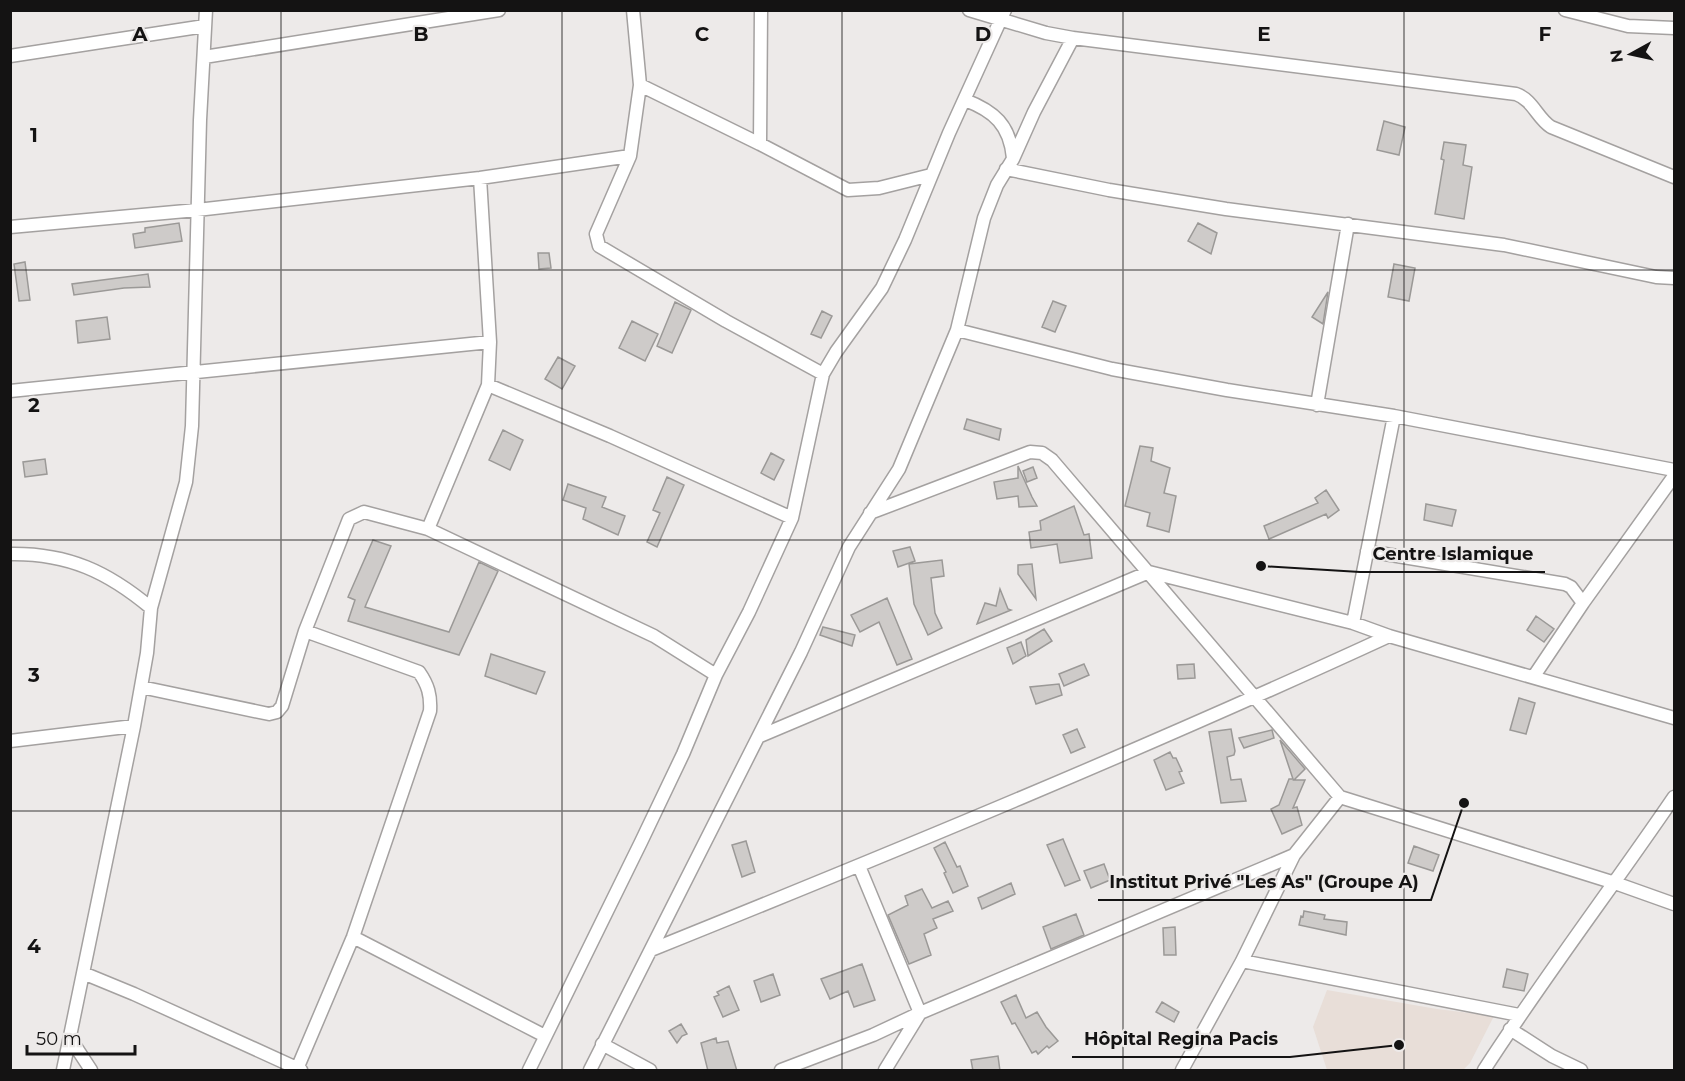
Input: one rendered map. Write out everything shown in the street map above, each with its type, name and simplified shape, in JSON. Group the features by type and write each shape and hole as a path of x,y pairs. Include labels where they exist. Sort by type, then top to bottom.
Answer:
{"street":[{"path":"63,1071 134,726 151,608 186,482 192,426 197,210 206,10"},
{"path":"413,10 413,25"},
{"path":"204,57 499,10"},
{"path":"633,10 640,85 630,156 596,234 599,246 726,321 823,374"},
{"path":"760,144 761,10"},
{"path":"969,10 1003,16 1046,33 1073,38 1516,94 1528,101 1540,118 1551,127 1674,177"},
{"path":"1565,10 1628,26 1674,28"},
{"path":"529,1071 683,754 716,675 792,518 823,374 882,288 1003,16"},
{"path":"10,57 206,26"},
{"path":"590,1071 760,736 849,548 899,469 957,330 984,219 997,185 1010,164 1073,38"},
{"path":"640,85 848,190 879,188 931,175"},
{"path":"965,100 985,108 1005,128 1011,141 1010,164"},
{"path":"10,227 197,210 480,178 630,156"},
{"path":"1010,164 1109,190 1203,205 1504,245 1656,277 1674,278"},
{"path":"428,529 488,385 490,342 480,178"},
{"path":"1317,405 1348,224"},
{"path":"957,330 1112,369 1317,405 1394,416 1674,470"},
{"path":"10,391 490,342"},
{"path":"488,385 610,436 792,518"},
{"path":"1353,623 1394,416"},
{"path":"870,513 1030,452 1042,453 1052,460 1340,796 1615,883 1674,904"},
{"path":"1534,676 1674,476"},
{"path":"141,687 269,714 277,712 282,706 305,631 349,519 364,512 428,529 654,636 716,675"},
{"path":"1367,551 1564,584 1571,587 1583,603"},
{"path":"10,554 37,554 79,563 114,581 151,608"},
{"path":"760,736 1149,572 1353,623 1389,636 1674,718"},
{"path":"82,973 152,1002 299,1070 352,937 430,711 427,684 419,672 305,631"},
{"path":"651,950 859,866 1256,698 1389,636"},
{"path":"10,741 134,726"},
{"path":"1182,1071 1242,961 1294,855 1340,796"},
{"path":"1484,1071 1519,1015 1615,883 1674,796"},
{"path":"781,1071 873,1035 1294,855"},
{"path":"859,866 920,1013"},
{"path":"352,937 545,1036"},
{"path":"1242,961 1519,1015"},
{"path":"885,1071 920,1013"},
{"path":"1510,1029 1578,1070"},
{"path":"70,1038 91,1071"},
{"path":"602,1044 650,1071"}],"shaded area":[{"path":"1327,990 1437,1009 1494,1016 1470,1063 1463,1070 1327,1070 1313,1027"}],"building":[{"path":"1384,121 1405,127 1399,155 1377,150"},
{"path":"1444,142 1466,145 1463,165 1472,167 1464,219 1435,214 1444,160 1441,159"},
{"path":"179,223 182,241 135,248 133,234 145,232 145,228"},
{"path":"1198,223 1217,233 1211,254 1188,241"},
{"path":"538,253 549,253 551,268 539,269"},
{"path":"25,262 30,300 19,301 14,264"},
{"path":"1394,264 1415,268 1409,301 1388,297"},
{"path":"148,274 150,287 74,295 72,284"},
{"path":"1328,292 1323,324 1312,317"},
{"path":"1053,301 1066,306 1055,332 1042,327"},
{"path":"675,302 691,310 672,353 657,346"},
{"path":"822,311 832,316 821,338 811,334"},
{"path":"107,317 110,339 78,343 76,321"},
{"path":"632,321 658,334 645,361 619,348"},
{"path":"558,357 575,366 562,389 545,379"},
{"path":"967,419 1001,429 999,440 964,429"},
{"path":"503,430 523,440 510,470 489,460"},
{"path":"1140,446 1153,448 1151,461 1170,468 1164,493 1176,496 1169,532 1147,526 1150,513 1125,506"},
{"path":"771,453 784,460 774,480 761,473"},
{"path":"45,459 47,474 25,477 23,462"},
{"path":"1018,466 1037,506 1019,507 1018,496 997,499 994,482 1018,478"},
{"path":"1033,467 1037,478 1027,482 1023,471"},
{"path":"667,477 684,485 657,547 647,542 660,513 653,510"},
{"path":"568,484 606,497 602,507 625,516 618,535 583,519 586,508 563,500"},
{"path":"1326,490 1339,510 1328,518 1326,514 1269,539 1264,526 1318,503 1315,498"},
{"path":"1426,504 1456,510 1452,526 1424,520"},
{"path":"1074,506 1084,535 1089,534 1092,558 1060,563 1057,544 1031,548 1029,532 1041,530 1040,521"},
{"path":"373,540 391,546 365,607 449,632 479,562 498,571 459,655 348,621 355,600 348,597"},
{"path":"910,547 915,561 898,567 893,551"},
{"path":"942,560 944,576 931,578 935,613 942,628 928,635 914,604 909,564"},
{"path":"1032,564 1036,599 1018,574 1018,565"},
{"path":"1000,589 1008,609 1011,610 977,624 985,603 996,606"},
{"path":"887,598 912,659 897,665 879,622 860,632 851,615"},
{"path":"1536,616 1554,629 1544,642 1527,630"},
{"path":"823,627 855,635 852,646 820,635"},
{"path":"1044,629 1052,641 1028,656 1026,640"},
{"path":"1021,642 1026,656 1013,664 1007,648"},
{"path":"491,654 545,672 536,694 485,676"},
{"path":"1084,664 1089,675 1064,686 1059,674"},
{"path":"1194,664 1195,678 1178,679 1177,665"},
{"path":"1059,684 1062,695 1036,704 1030,687"},
{"path":"1519,698 1535,703 1526,734 1510,730"},
{"path":"1077,729 1085,747 1071,753 1063,735"},
{"path":"1231,729 1235,751 1234,755 1227,757 1231,780 1241,779 1246,801 1221,803 1209,732"},
{"path":"1272,730 1274,738 1244,748 1239,738"},
{"path":"1280,740 1305,769 1294,780 1305,780 1293,808 1297,807 1302,825 1282,834 1271,809 1279,805 1289,779 1293,779"},
{"path":"1170,752 1173,758 1176,758 1182,771 1179,772 1184,783 1166,790 1154,760"},
{"path":"1063,839 1080,880 1065,886 1047,845"},
{"path":"746,841 755,872 742,877 732,845"},
{"path":"945,842 957,867 960,866 968,886 953,893 934,848"},
{"path":"1414,846 1439,855 1433,871 1408,863"},
{"path":"1104,864 1110,880 1091,888 1084,871"},
{"path":"1011,883 1015,894 982,909 978,898"},
{"path":"922,889 932,908 948,901 953,911 933,919 937,928 924,934 931,955 909,964 888,915 908,905 905,896"},
{"path":"1304,911 1325,915 1324,919 1347,922 1346,935 1299,925"},
{"path":"1076,914 1084,935 1051,949 1043,927"},
{"path":"1175,927 1176,955 1164,955 1163,928"},
{"path":"862,964 875,1000 854,1007 848,991 830,999 821,979"},
{"path":"1507,969 1528,974 1524,991 1503,987"},
{"path":"773,974 780,995 761,1002 754,981"},
{"path":"729,986 739,1010 723,1017 714,997 719,995 717,992"},
{"path":"1016,995 1026,1018 1037,1012 1058,1041 1049,1048 1047,1046 1038,1054 1036,1051 1032,1053 1015,1023 1012,1024 1001,1002"},
{"path":"1162,1002 1179,1012 1174,1022 1156,1012"},
{"path":"681,1024 687,1034 682,1036 677,1043 669,1031"},
{"path":"716,1038 717,1043 728,1041 737,1071 708,1071 701,1043"},
{"path":"998,1056 1000,1071 973,1071 971,1060"}],"place":[{"name":"Centre Islamique","path":"1261,566"},
{"name":"Institut Privé \"Les As\" (Groupe A)","path":"1464,803"},
{"name":"Hôpital Regina Pacis","path":"1399,1045"}]}
